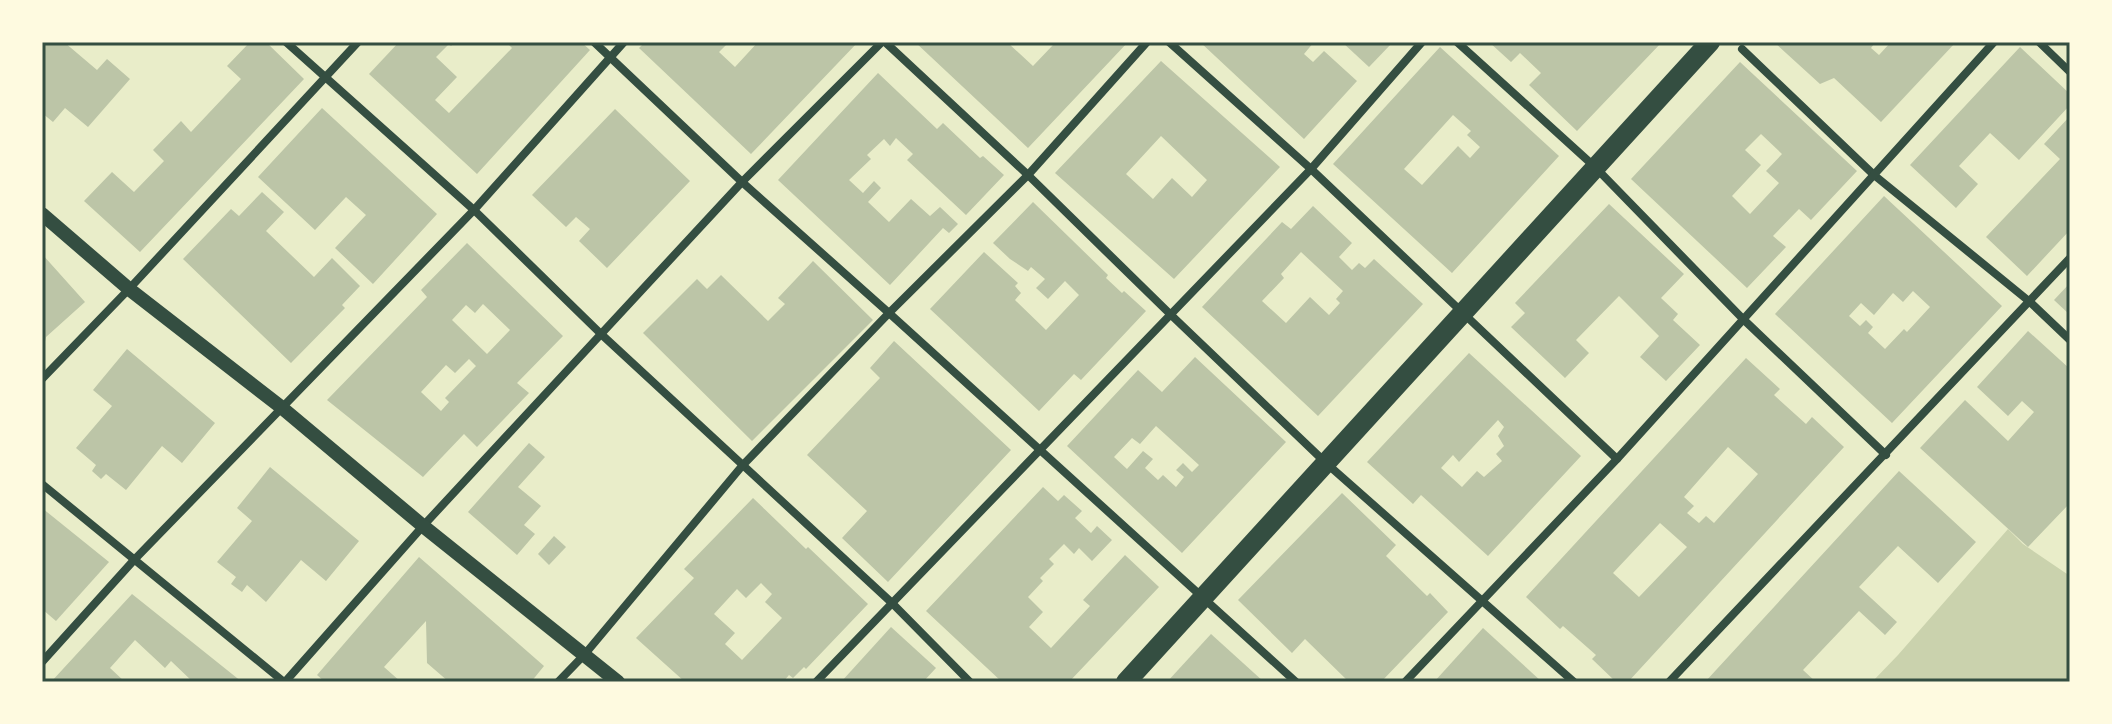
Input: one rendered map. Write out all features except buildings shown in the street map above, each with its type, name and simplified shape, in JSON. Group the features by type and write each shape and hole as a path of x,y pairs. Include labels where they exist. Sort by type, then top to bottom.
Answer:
{"main road":[{"path":"1126,682 1710,42"}],"street":[{"path":"286,42 474,210 601,334 892,603 970,682"},
{"path":"42,379 358,42"},
{"path":"594,42 742,182 1296,682"},
{"path":"42,662 134,560 474,210 624,42"},
{"path":"42,484 285,682 423,526 742,182 884,42 1028,175 1326,463 1574,682"},
{"path":"558,682 742,466 889,313 1028,175 1147,42"},
{"path":"1169,42 1311,169 1617,459"},
{"path":"816,682 1311,169 1422,42"},
{"path":"1457,42 1595,167 1743,319 1886,455"},
{"path":"1405,682 1617,459 1994,42"},
{"path":"2039,42 2070,72"},
{"path":"1742,49 1874,175 2030,302 2070,340"},
{"path":"42,214 129,289 281,407 423,526 618,682"},
{"path":"1669,682 2070,258"}],"green space":[{"path":"2008,529 2023,544 2070,576 2070,682 1872,682 1898,655"}]}
